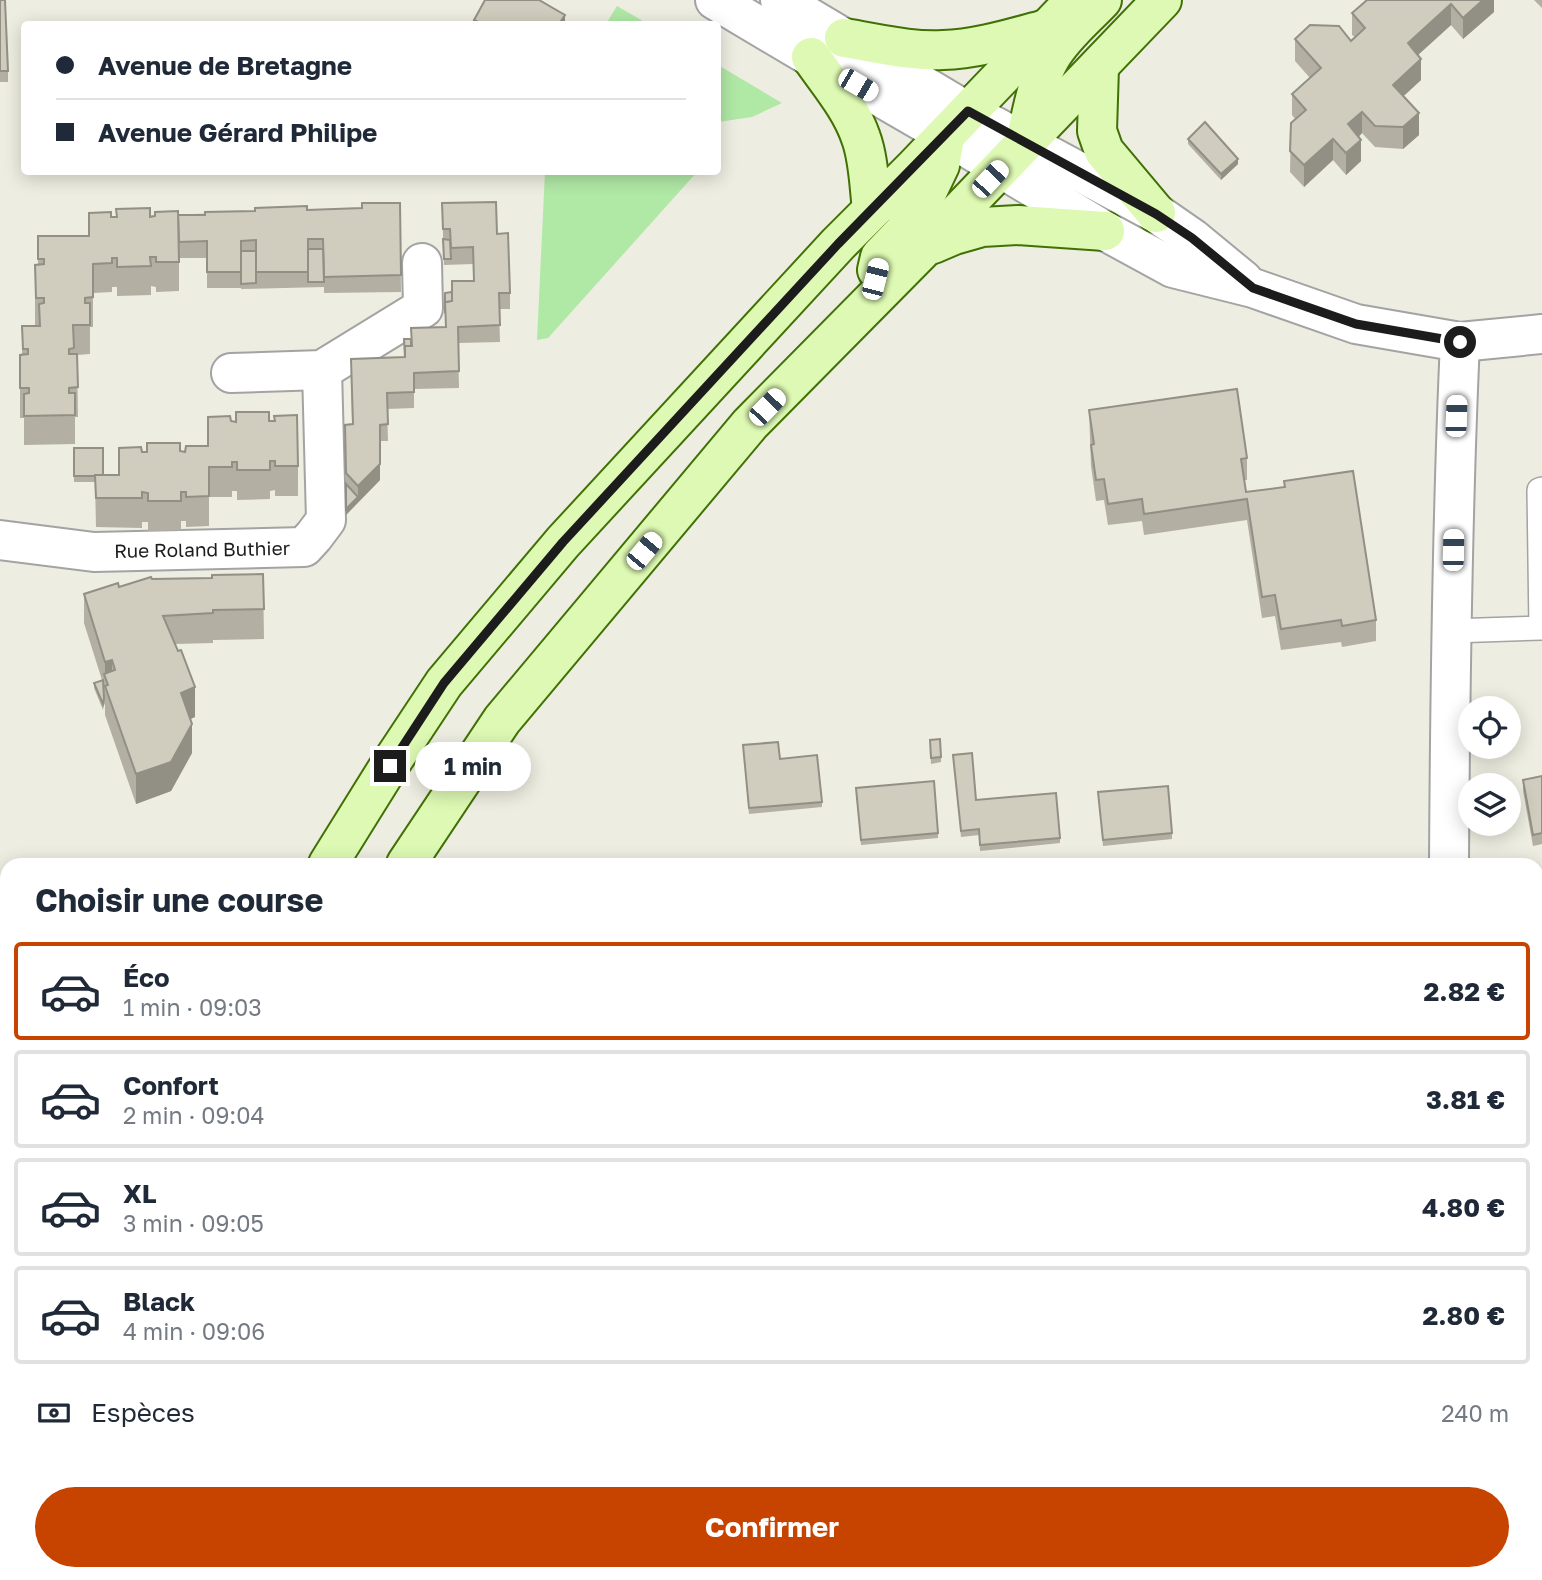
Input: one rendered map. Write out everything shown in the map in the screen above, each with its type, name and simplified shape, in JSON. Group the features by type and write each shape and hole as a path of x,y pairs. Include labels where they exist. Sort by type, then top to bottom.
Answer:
{"main road":[{"path":"332,858 444,683 563,542 872,209 954,115 1074,0"},
{"path":"1015,163 1043,74 1051,57 1102,0"},
{"path":"410,858 502,720 750,424 869,302 1015,163 1162,0"},
{"path":"844,37 904,48 940,50 987,44 1046,29"},
{"path":"811,57 849,110 861,138 872,209"},
{"path":"1099,67 1097,131 1104,151 1156,214"},
{"path":"869,302 880,257 903,233 921,205 940,165 954,115"},
{"path":"925,247 982,227 1018,225 1105,231"}],"street":[{"path":"715,0 811,57 954,115"},
{"path":"780,0 844,37 954,115 1105,231 1173,268 1253,288 1356,324 1460,342 1542,334"},
{"path":"1015,163 1156,214 1192,238 1253,288"},
{"path":"231,373 322,370 423,308 422,263"},
{"path":"1449,858 1455,441 1460,342"},
{"name":"Rue Roland Buthier","path":"0,540 94,552 304,547 326,520 322,370"}],"lane":[{"path":"1451,631 1541,631 1539,490 1542,489"}],"green space":[{"path":"617,6 643,21 608,21"},
{"path":"721,67 782,103 752,117 721,122"},
{"path":"545,175 694,175 548,338 537,340"}],"building":[{"path":"0,0 5,0 8,71 0,71"},
{"path":"485,0 539,0 565,15 561,21 474,20"},
{"path":"1367,0 1483,0 1463,18 1451,4 1408,43 1421,59 1393,85 1419,113 1403,127 1375,126 1362,112 1348,124 1361,140 1346,153 1333,139 1304,165 1290,151 1291,123 1306,110 1292,94 1321,68 1295,39 1310,25 1339,26 1351,41 1365,28 1352,13"},
{"path":"1205,122 1238,159 1221,174 1188,139"},
{"path":"496,202 497,234 508,233 510,293 499,293 500,325 458,327 459,371 414,373 414,392 387,393 388,424 380,425 380,464 358,486 346,473 345,425 353,424 351,359 405,357 405,346 412,346 411,328 446,327 445,302 452,301 452,281 474,281 473,247 451,248 450,229 443,229 442,203"},
{"path":"362,203 400,203 401,275 324,277 323,239 308,239 308,272 256,272 256,240 241,241 241,272 207,272 207,241 179,242 178,215 307,206 307,210 362,208"},
{"path":"150,208 150,217 155,216 155,212 178,211 179,262 156,262 156,257 150,257 151,266 117,267 117,258 112,258 112,263 93,264 93,297 85,298 85,303 90,303 90,325 73,325 74,348 69,349 69,354 77,354 78,387 69,388 69,393 75,393 75,415 24,416 24,394 29,393 29,388 20,388 20,355 28,354 28,349 23,349 22,326 40,326 39,304 44,303 44,298 36,298 35,265 44,264 44,259 38,259 38,236 89,236 89,213 111,212 111,217 117,217 116,209"},
{"path":"443,239 450,240 451,259 444,259"},
{"path":"308,249 323,249 324,282 308,282"},
{"path":"241,251 256,251 256,283 241,284"},
{"path":"452,292 452,301 445,302 445,293"},
{"path":"404,339 411,339 411,346 405,346 405,357"},
{"path":"1237,389 1247,458 1241,459 1246,492 1285,487 1284,481 1353,471 1376,620 1342,626 1341,620 1281,629 1275,595 1262,597 1247,499 1144,514 1142,499 1108,504 1104,479 1096,480 1089,410"},
{"path":"236,412 269,412 269,421 275,421 274,416 297,415 298,466 275,466 275,461 270,461 270,470 237,470 237,462 232,462 232,467 209,467 209,496 186,497 186,492 181,492 181,501 148,501 148,493 142,492 142,498 96,498 95,475 119,475 119,448 141,447 142,452 147,452 147,443 180,443 180,451 185,452 186,446 208,446 208,417 230,416 231,421 236,422"},
{"path":"74,448 103,448 103,475 74,476"},
{"path":"346,484 358,497 346,509"},
{"path":"263,574 264,609 213,610 213,613 163,616 178,651 181,650 195,687 181,693 192,724 171,762 136,774 105,686 108,685 104,674 115,670 112,660 105,662 84,594 118,583 119,587 151,577 212,578 212,575"},
{"path":"103,680 104,698 103,704 94,683"},
{"path":"940,739 941,757 931,758 930,740"},
{"path":"778,742 780,759 817,755 822,802 749,808 743,745"},
{"path":"972,753 976,800 1056,793 1060,838 980,845 979,829 961,831 953,755"},
{"path":"1542,776 1542,833 1533,835 1523,780"},
{"path":"934,781 938,833 861,840 856,788"},
{"path":"1168,786 1172,833 1103,840 1098,792"}],"route":[{"path":"390,766 444,683 563,542 838,244 968,111 1156,214 1192,238 1253,288 1356,324 1460,342"}]}
